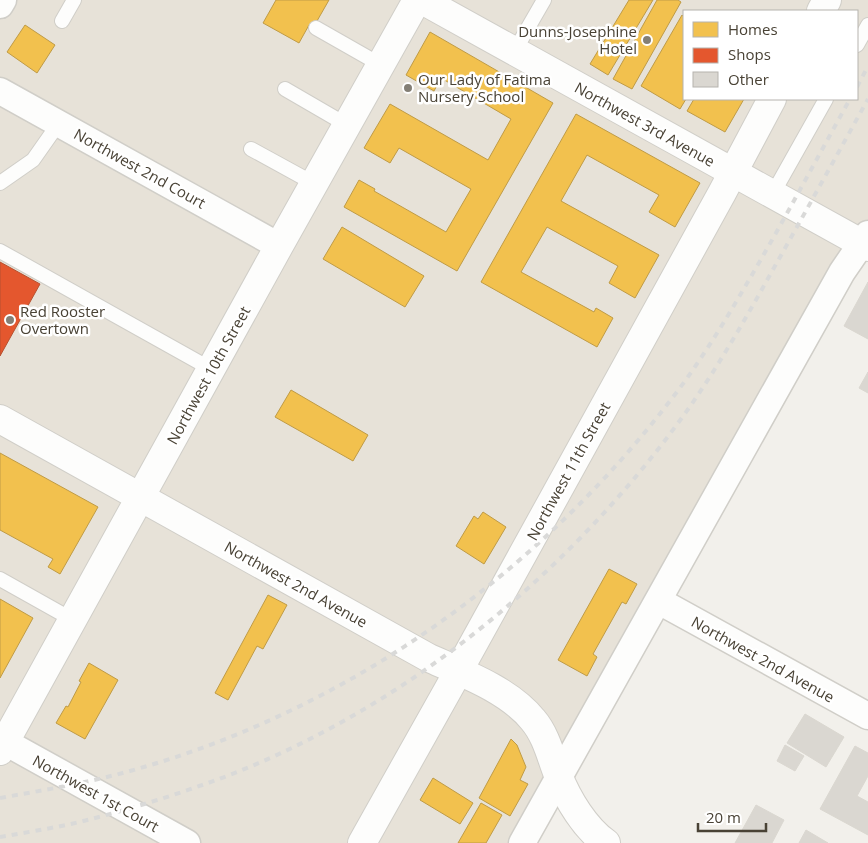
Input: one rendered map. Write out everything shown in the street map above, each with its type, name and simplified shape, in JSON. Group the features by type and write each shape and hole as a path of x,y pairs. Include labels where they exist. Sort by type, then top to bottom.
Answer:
{"street":[{"path":"0,5 3,0"},
{"name":"Northwest 10th Street","path":"2,746 279,246 418,0"},
{"name":"Northwest 3rd Avenue","path":"422,0 772,195 866,241"},
{"name":"Northwest 2nd Court","path":"0,91 279,246"},
{"name":"Northwest 11th Street","path":"362,843 459,671 771,100"},
{"path":"522,843 560,779 842,272 866,241"},
{"name":"Northwest 2nd Avenue","path":"0,419 142,496 429,658 459,671 507,697 529,715 542,732 560,779 579,814 589,828 606,843"},
{"name":"Northwest 2nd Avenue","path":"659,601 868,716"},
{"name":"Northwest 1st Court","path":"2,746 187,843"}],"lane":[{"path":"62,21 74,0"},
{"path":"514,52 544,0"},
{"path":"858,43 868,25"},
{"path":"316,28 381,65"},
{"path":"284,89 347,125"},
{"path":"772,195 825,100"},
{"path":"0,183 33,160 58,123"},
{"path":"250,149 315,184"},
{"path":"0,251 212,369"},
{"path":"0,579 73,620"}],"shaded area":[{"path":"0,0 868,0 868,248 524,843 0,843"}],"building: Homes":[{"path":"276,0 329,0 313,28 309,25 299,43 263,23"},
{"name":"Dunns-Josephine Hotel","path":"629,0 653,0 608,75 590,64"},
{"name":"Dunns-Josephine Hotel","path":"657,0 678,0 681,2 632,89 613,79"},
{"path":"682,15 683,100 685,100 680,109 641,86"},
{"path":"25,25 55,45 37,73 7,52"},
{"path":"430,32 553,103 457,271 344,207 359,180 375,189 374,191 446,232 471,189 399,148 390,163 364,148 390,104 488,160 511,119 441,78 434,91 406,75"},
{"path":"693,100 743,100 725,132 687,111"},
{"path":"576,114 700,183 675,227 649,212 659,195 587,155 561,201 659,255 635,298 609,283 618,266 547,227 521,272 594,312 596,308 613,318 597,347 481,282"},
{"path":"342,227 424,276 405,307 323,259"},
{"path":"291,390 368,435 353,461 275,417"},
{"path":"0,453 98,507 60,574 48,567 53,559 0,530"},
{"path":"483,512 506,527 484,564 456,546 474,516 478,519"},
{"path":"609,569 637,584 626,604 622,602 593,654 597,657 587,676 558,660"},
{"path":"268,595 287,605 263,649 257,646 228,700 215,693"},
{"path":"0,599 33,618 0,678"},
{"path":"89,663 118,680 85,739 56,723 66,706 68,707"},
{"path":"511,739 517,745 526,767 520,780 528,784 510,816 479,798"},
{"path":"433,778 473,803 460,824 420,800"},
{"path":"481,803 502,815 486,843 458,843"}],"building: Shops":[{"name":"Red Rooster Overtown","path":"0,262 40,284 0,356"}],"building: Other":[{"path":"868,282 868,339 844,326"},
{"path":"868,372 868,393 859,388"},
{"path":"805,714 844,737 826,767 787,743"},
{"path":"785,745 804,756 795,771 777,761"},
{"path":"855,746 868,753 868,776 857,796 868,802 868,835 820,809"},
{"path":"756,805 784,820 772,843 735,843"},
{"path":"806,830 828,843 799,843"}],"railway":[{"path":"858,85 868,66"},
{"path":"0,837 71,824 174,795 278,755 345,720 409,681 471,636 529,587 584,534 635,478 694,401 753,305 868,99"},
{"path":"0,798 82,783 130,771 209,745 285,713 358,675 427,631 493,582 555,528 613,469 679,389 704,354 738,298 849,100"}],"place":[{"name":"Dunns-Josephine Hotel","path":"647,40"},
{"name":"Our Lady of Fatima Nursery School","path":"408,88"},
{"name":"Red Rooster Overtown","path":"10,320"}]}
